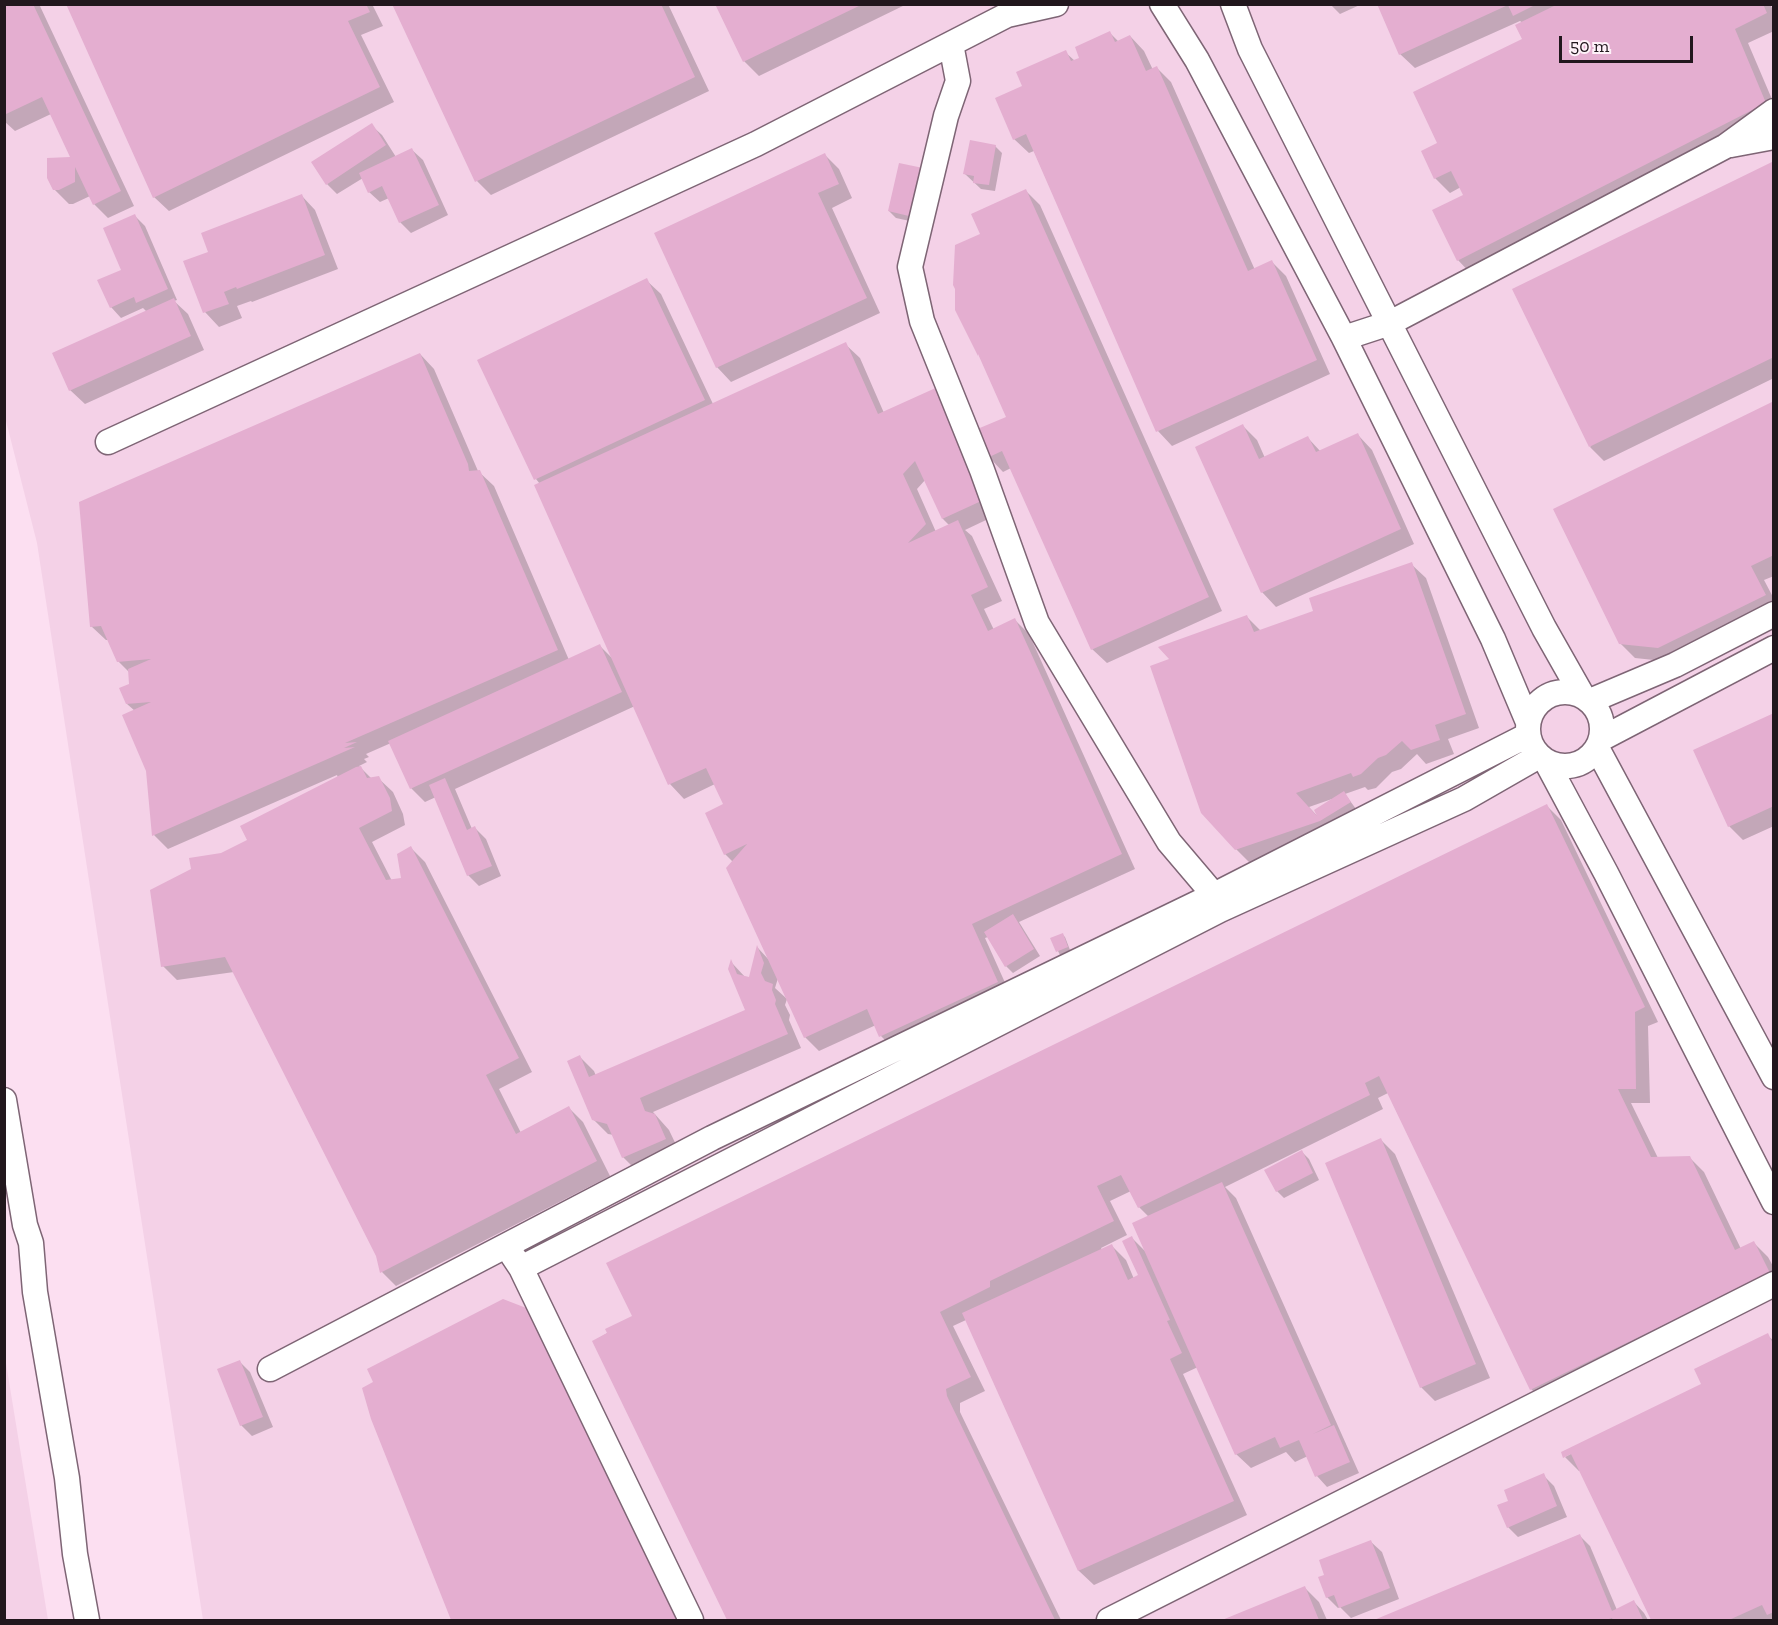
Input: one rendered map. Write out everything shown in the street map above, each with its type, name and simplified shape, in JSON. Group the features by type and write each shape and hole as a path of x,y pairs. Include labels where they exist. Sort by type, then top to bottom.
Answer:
{"street":[{"path":"108,442 756,144 1014,10 1056,4"},
{"path":"1162,4 1197,60 1344,338 1493,639 1528,729 1532,747 1542,759 1606,873 1773,1202"},
{"path":"270,1369 712,1138 1217,902 1464,799 1542,759 1557,765 1568,766 1579,764 1590,757 1599,744 1602,729 1597,709 1586,698 1544,628 1250,49 1233,4"},
{"path":"951,44 958,81 946,116 910,267 922,321 982,470 1037,623 1169,842 1217,902"},
{"path":"1344,338 1390,323 1726,146 1773,111"},
{"path":"1726,146 1773,137"},
{"path":"520,1268 1217,902 1528,729 1532,711 1549,695 1571,692 1586,698 1676,665 1773,614"},
{"path":"1599,744 1773,648"},
{"path":"1599,744 1773,1077"},
{"path":"4,1100 25,1225 31,1243 36,1292 67,1478 75,1554 87,1620"},
{"path":"506,1245 520,1268 691,1620"},
{"path":"1109,1620 1773,1284"}],"shaded area":[{"path":"4,5 1773,5 1773,1620 203,1620 37,543 5,417"},
{"path":"5,1357 48,1620 5,1620"}],"building":[{"path":"4,4 33,4 121,191 93,205 75,167 75,182 59,190 53,190 47,178 47,158 70,157 42,97 4,115"},
{"path":"66,4 366,4 370,12 348,21 380,87 153,198"},
{"path":"392,4 661,4 695,77 475,182"},
{"path":"715,4 863,4 743,62"},
{"path":"1377,4 1537,4 1513,16 1508,5 1399,55"},
{"path":"1558,4 1763,4 1767,13 1735,29 1766,103 1457,261 1432,210 1463,195 1451,171 1434,179 1421,151 1437,143 1413,92 1522,39 1515,25"},
{"path":"1110,31 1115,42 1130,35 1146,71 1157,66 1248,271 1272,260 1317,360 1156,432 1026,134 1013,140 995,98 1022,86 1016,72 1066,50 1071,61 1079,58 1075,47"},
{"path":"372,123 386,145 326,185 311,162"},
{"path":"970,140 996,145 989,185 973,183 974,176 963,174"},
{"path":"412,148 439,205 399,223 382,186 368,193 359,173"},
{"path":"825,153 839,184 818,193 867,298 716,368 654,233"},
{"path":"1774,161 1774,357 1589,447 1512,289"},
{"path":"899,163 923,168 913,217 888,211"},
{"path":"1026,189 1209,597 1091,650 1002,451 987,458 975,430 1006,417 978,354 978,356 955,310 953,285 955,245 980,234 971,214"},
{"path":"302,194 325,255 224,292 229,304 203,313 183,261 208,252 201,233"},
{"path":"135,214 168,289 136,303 134,297 110,308 97,280 121,270 103,228"},
{"path":"647,278 705,400 534,480 477,360"},
{"path":"174,298 191,336 69,391 52,353"},
{"path":"846,342 878,414 940,386 990,497 942,519 915,461 903,474 926,524 908,543 958,520 988,587 971,595 988,631 1015,618 1122,854 972,924 998,982 879,1037 867,1009 804,1038 726,868 747,844 724,855 705,813 723,804 706,768 668,785 534,485"},
{"path":"420,353 469,471 480,470 558,650 345,743 357,742 344,748 355,747 152,836 146,771 122,715 151,702 126,704 119,688 129,684 128,669 151,659 117,662 101,626 90,627 79,502"},
{"path":"1774,401 1774,555 1751,566 1766,595 1658,648 1619,644 1553,509"},
{"path":"1243,424 1259,459 1308,436 1316,452 1358,433 1401,529 1261,593 1195,447"},
{"path":"1412,562 1466,714 1435,725 1440,740 1411,750 1402,741 1386,755 1378,758 1361,774 1353,777 1351,773 1296,793 1317,816 1314,810 1344,791 1351,802 1320,821 1235,850 1201,813 1150,666 1169,659 1158,647 1247,615 1254,632 1313,611 1309,598"},
{"path":"600,644 622,692 410,789 388,741"},
{"path":"1774,713 1774,806 1728,827 1693,750"},
{"path":"361,766 367,778 379,776 390,798 392,811 359,828 386,880 401,878 397,854 411,846 519,1058 486,1075 516,1134 569,1106 597,1161 380,1273 376,1256 225,957 161,967 150,890 191,869 189,858 221,853 247,840 240,826"},
{"path":"445,778 467,830 475,826 492,866 467,876 429,785"},
{"path":"1547,804 1645,1007 1635,1012 1636,1089 1618,1089 1651,1157 1690,1156 1735,1250 1754,1241 1770,1273 1530,1390 1379,1076 1365,1083 1370,1095 1138,1208 1121,1175 1097,1186 1114,1221 990,1281 990,1287 940,1312 971,1377 946,1389 947,1396 1055,1620 727,1620 592,1341 607,1333 605,1329 632,1316 606,1263"},
{"path":"1013,914 1034,949 1005,967 984,932"},
{"path":"1063,933 1068,947 1056,952 1050,938"},
{"path":"757,945 764,963 761,973 765,981 773,984 775,1004 788,1034 640,1098 645,1111 655,1114 666,1139 622,1158 607,1124 592,1120 567,1061 580,1055 589,1077 745,1010 728,969 731,959 737,974 749,977"},
{"path":"1381,1138 1476,1364 1420,1388 1325,1163"},
{"path":"1302,1150 1313,1173 1276,1192 1264,1170"},
{"path":"1222,1182 1331,1425 1313,1434 1334,1425 1350,1462 1315,1477 1299,1440 1280,1448 1275,1437 1235,1455 1132,1223"},
{"path":"1132,1236 1170,1320 1167,1321 1182,1353 1170,1359 1234,1501 1078,1571 962,1313 1112,1244 1128,1280 1138,1275 1122,1241"},
{"path":"503,1299 534,1311 684,1620 451,1620 371,1419 362,1388 373,1382 367,1369"},
{"path":"1768,1333 1774,1346 1774,1612 1767,1615 1762,1605 1729,1620 1651,1620 1571,1454 1563,1458 1561,1452 1701,1384 1694,1369"},
{"path":"240,1360 263,1417 240,1426 217,1369"},
{"path":"1544,1473 1557,1506 1507,1528 1497,1505 1508,1501 1504,1490"},
{"path":"1580,1534 1612,1611 1634,1600 1643,1620 1613,1620 1612,1618 1606,1620 1374,1620"},
{"path":"1371,1540 1390,1588 1339,1608 1334,1595 1326,1598 1318,1577 1324,1575 1319,1560"},
{"path":"1305,1586 1319,1620 1222,1620"}]}
